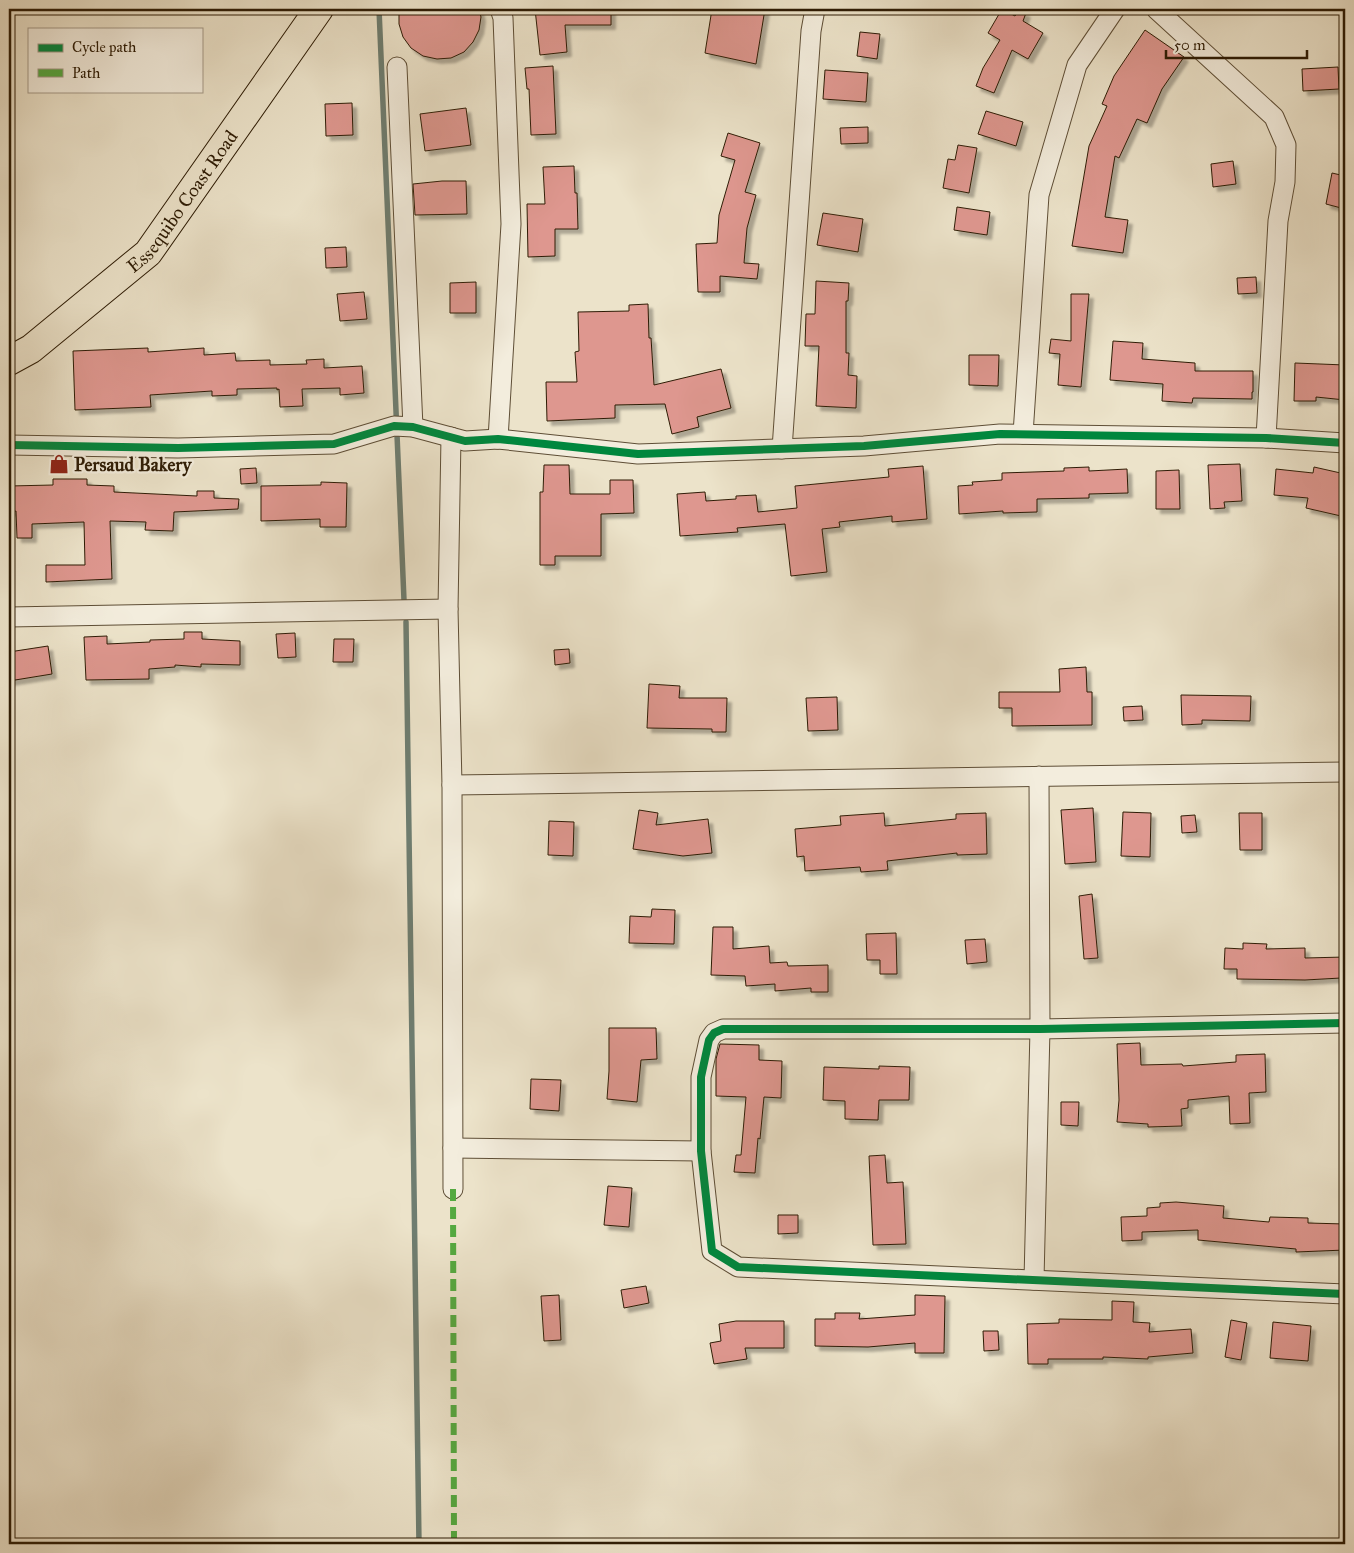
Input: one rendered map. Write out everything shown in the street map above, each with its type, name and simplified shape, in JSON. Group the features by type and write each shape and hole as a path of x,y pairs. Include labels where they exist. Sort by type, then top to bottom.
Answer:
{"main road":[{"name":"Essequibo Coast Road","path":"9,361 31,349 148,254 319,9"}],"street":[{"path":"498,439 511,224 503,18 500,9"},
{"path":"782,449 811,31 815,9"},
{"path":"1023,434 1040,194 1077,65 1114,9"},
{"path":"1156,9 1274,117 1286,145 1285,182 1278,221 1266,438"},
{"path":"397,68 413,427"},
{"path":"9,445 178,448 334,444 394,426 413,427 465,441 498,439 638,454 864,446 1000,434 1266,438 1345,443"},
{"path":"451,437 448,609 452,785 453,1189"},
{"path":"9,618 448,609"},
{"path":"452,785 1345,772"},
{"path":"1034,1280 1040,1028 1039,776"},
{"path":"1345,1023 1040,1028 723,1029 714,1033 709,1040 701,1077 701,1151 712,1251 738,1267 1345,1294"},
{"path":"453,1148 701,1151"}],"building":[{"path":"399,9 479,9 481,17 479,30 473,42 464,52 451,58 437,59 423,56 411,48 403,37 399,24"},
{"path":"535,9 611,9 611,25 565,25 567,52 540,55"},
{"path":"712,9 765,9 756,64 705,53"},
{"path":"1002,9 1015,16 1019,10 1026,13 1023,21 1043,33 1028,59 1012,50 994,93 976,86 983,68 1000,40 988,33"},
{"path":"1145,30 1184,57 1162,89 1147,123 1137,119 1119,158 1115,156 1105,217 1128,220 1123,253 1072,246 1089,146 1107,106 1102,104 1114,76"},
{"path":"860,32 880,34 877,59 857,56"},
{"path":"553,66 556,134 531,135 529,89 527,89 525,68"},
{"path":"1338,67 1339,89 1303,91 1302,69"},
{"path":"825,70 868,73 866,102 823,99"},
{"path":"352,103 353,135 326,136 325,104"},
{"path":"466,108 471,145 425,151 420,114"},
{"path":"986,111 1023,122 1016,146 978,134"},
{"path":"868,127 868,143 841,144 840,128"},
{"path":"728,133 760,143 745,192 756,195 747,228 744,263 759,264 757,279 720,276 720,292 698,292 696,244 717,243 719,215 735,160 721,156"},
{"path":"958,145 977,148 969,193 943,188 948,159 955,160"},
{"path":"1233,161 1236,184 1213,187 1211,164"},
{"path":"574,166 578,229 555,229 555,256 528,257 527,204 545,204 543,167"},
{"path":"1332,173 1345,176 1345,209 1326,204"},
{"path":"466,181 467,214 415,215 413,184"},
{"path":"957,207 990,212 987,235 954,230"},
{"path":"823,213 863,219 858,252 817,245"},
{"path":"346,247 347,267 326,268 325,248"},
{"path":"1256,277 1257,293 1238,294 1237,278"},
{"path":"816,281 849,283 848,301 846,301 846,353 849,353 848,375 857,376 856,408 816,406 819,346 805,346 806,314 815,314"},
{"path":"476,282 476,313 450,313 450,283"},
{"path":"364,292 367,319 340,321 337,294"},
{"path":"1071,294 1089,294 1081,387 1058,385 1060,354 1049,353 1051,339 1071,341"},
{"path":"648,304 649,338 651,338 654,385 721,369 731,408 697,417 699,427 672,434 665,404 615,405 615,418 547,421 546,382 577,382 575,352 579,351 578,312 629,311 629,305"},
{"path":"1113,341 1143,343 1142,359 1195,363 1195,371 1253,371 1252,399 1193,398 1192,403 1162,401 1163,384 1110,380"},
{"path":"148,348 148,352 204,348 204,355 235,353 236,361 270,360 270,365 307,364 306,360 324,359 324,368 362,366 364,393 340,395 340,388 302,389 303,406 280,407 279,389 277,390 277,388 237,389 237,395 212,396 212,391 150,395 151,407 75,410 73,351"},
{"path":"969,355 999,355 998,386 969,385"},
{"path":"1295,363 1345,365 1345,400 1316,397 1316,401 1294,401"},
{"path":"1240,464 1242,501 1224,502 1225,508 1210,509 1208,465"},
{"path":"544,465 569,465 570,494 610,494 610,480 633,480 634,513 601,514 601,556 555,556 555,565 540,565 540,492 543,492"},
{"path":"923,466 927,519 892,522 892,516 839,522 840,527 822,529 827,572 791,576 785,524 737,528 738,532 680,536 677,494 705,492 706,501 736,499 736,496 756,495 758,512 797,508 795,486 889,477 888,469"},
{"path":"1089,467 1089,471 1127,469 1128,493 1089,494 1089,498 1037,499 1037,512 1003,513 1003,511 959,514 958,486 973,485 972,482 1002,480 1002,473 1064,471 1064,468"},
{"path":"1314,467 1345,474 1345,495 1341,516 1306,508 1308,498 1274,495 1276,469 1313,473"},
{"path":"256,468 257,483 241,484 240,469"},
{"path":"1179,470 1180,509 1156,509 1156,471"},
{"path":"53,479 87,479 87,485 114,486 114,492 197,496 197,491 214,491 214,498 239,499 238,509 174,512 173,531 145,530 146,522 110,521 112,579 46,582 46,565 85,565 84,522 32,524 32,538 17,538 16,511 9,512 9,486 53,485"},
{"path":"321,482 347,483 346,527 320,527 320,519 261,521 261,486 321,485"},
{"path":"184,632 202,632 202,639 240,641 240,665 201,664 201,667 175,665 175,667 149,669 149,679 86,680 84,637 107,636 107,644 150,642 150,640 184,639"},
{"path":"295,633 296,657 278,658 276,634"},
{"path":"334,639 354,639 353,662 333,662"},
{"path":"48,646 52,674 9,681 9,652"},
{"path":"569,649 570,663 555,665 554,650"},
{"path":"1086,667 1087,692 1092,692 1092,725 1012,726 1012,708 999,708 999,692 1060,692 1059,669"},
{"path":"649,684 680,686 679,698 727,698 726,732 712,732 712,729 647,728"},
{"path":"1181,695 1251,696 1250,721 1202,720 1202,724 1182,725"},
{"path":"837,697 838,730 808,731 806,698"},
{"path":"1142,706 1143,720 1124,721 1123,707"},
{"path":"1093,808 1096,862 1065,864 1061,810"},
{"path":"639,810 658,813 656,825 708,819 712,853 683,856 633,849"},
{"path":"1123,812 1151,813 1150,857 1121,856"},
{"path":"884,813 885,826 956,819 956,814 986,813 987,854 957,855 957,853 887,861 888,870 861,872 860,867 805,871 804,856 797,857 795,829 841,825 840,816"},
{"path":"1239,813 1262,813 1262,850 1240,850"},
{"path":"1195,815 1197,832 1182,833 1181,816"},
{"path":"549,821 574,822 573,856 548,855"},
{"path":"1092,894 1098,958 1084,959 1079,896"},
{"path":"652,909 675,910 674,944 629,943 630,916 651,917"},
{"path":"713,927 733,927 733,949 769,946 770,963 787,962 788,966 828,965 828,992 811,992 811,988 775,991 775,984 746,986 745,976 711,975"},
{"path":"896,933 897,974 880,974 880,960 867,960 866,934"},
{"path":"985,939 987,962 967,964 965,940"},
{"path":"1243,943 1267,944 1266,949 1305,948 1305,958 1345,957 1345,975 1341,975 1341,978 1305,980 1237,979 1237,969 1224,969 1225,948 1243,949"},
{"path":"609,1028 656,1028 657,1059 641,1060 637,1102 607,1099"},
{"path":"1140,1043 1141,1065 1182,1064 1183,1066 1236,1062 1236,1055 1265,1054 1266,1092 1249,1093 1250,1123 1230,1124 1229,1096 1188,1100 1188,1108 1181,1109 1182,1126 1148,1127 1148,1124 1117,1122 1119,1100 1117,1044"},
{"path":"720,1044 759,1045 759,1060 782,1061 781,1098 764,1097 755,1173 734,1172 736,1155 741,1155 746,1097 716,1096 716,1059"},
{"path":"879,1066 910,1067 909,1100 879,1100 878,1120 845,1119 845,1101 823,1100 824,1067 879,1069"},
{"path":"531,1079 561,1080 559,1111 530,1109"},
{"path":"1061,1102 1079,1102 1078,1126 1061,1125"},
{"path":"885,1155 887,1183 903,1182 906,1244 873,1245 869,1156"},
{"path":"608,1186 632,1188 629,1227 604,1225"},
{"path":"1176,1202 1224,1206 1223,1218 1269,1222 1270,1217 1308,1218 1308,1223 1345,1224 1345,1250 1296,1252 1296,1249 1198,1240 1198,1230 1142,1232 1142,1240 1122,1241 1121,1217 1147,1216 1147,1208 1160,1207 1160,1203"},
{"path":"778,1215 798,1215 798,1233 778,1234"},
{"path":"646,1286 649,1303 624,1308 621,1290"},
{"path":"559,1295 561,1340 544,1341 541,1296"},
{"path":"915,1295 945,1296 944,1353 915,1353 915,1343 868,1347 815,1346 815,1319 835,1319 835,1313 860,1313 859,1319 915,1315"},
{"path":"1112,1301 1134,1302 1133,1322 1150,1323 1149,1332 1191,1329 1193,1353 1148,1357 1148,1359 1103,1357 1103,1359 1048,1359 1048,1364 1028,1364 1027,1324 1059,1323 1059,1319 1112,1320"},
{"path":"1231,1320 1247,1323 1241,1360 1225,1357"},
{"path":"736,1321 784,1321 784,1348 745,1348 747,1359 714,1364 710,1343 721,1341 719,1324"},
{"path":"1273,1322 1311,1326 1308,1361 1270,1358"},
{"path":"983,1331 998,1331 999,1350 984,1351"}],"waterway":[{"path":"379,9 404,600"},
{"path":"406,622 419,1544"}],"marked path":[{"path":"453,1189 454,1544"}],"cycle path":[{"path":"9,445 178,448 334,444 394,426 413,427 465,441 498,439 638,454 864,446 1000,434 1266,438 1345,443"},
{"path":"1345,1023 1040,1029 723,1029 714,1033 709,1040 701,1077 701,1151 712,1251 738,1267 1345,1294"}],"place":[{"name":"Persaud Bakery","path":"59,464"}]}
